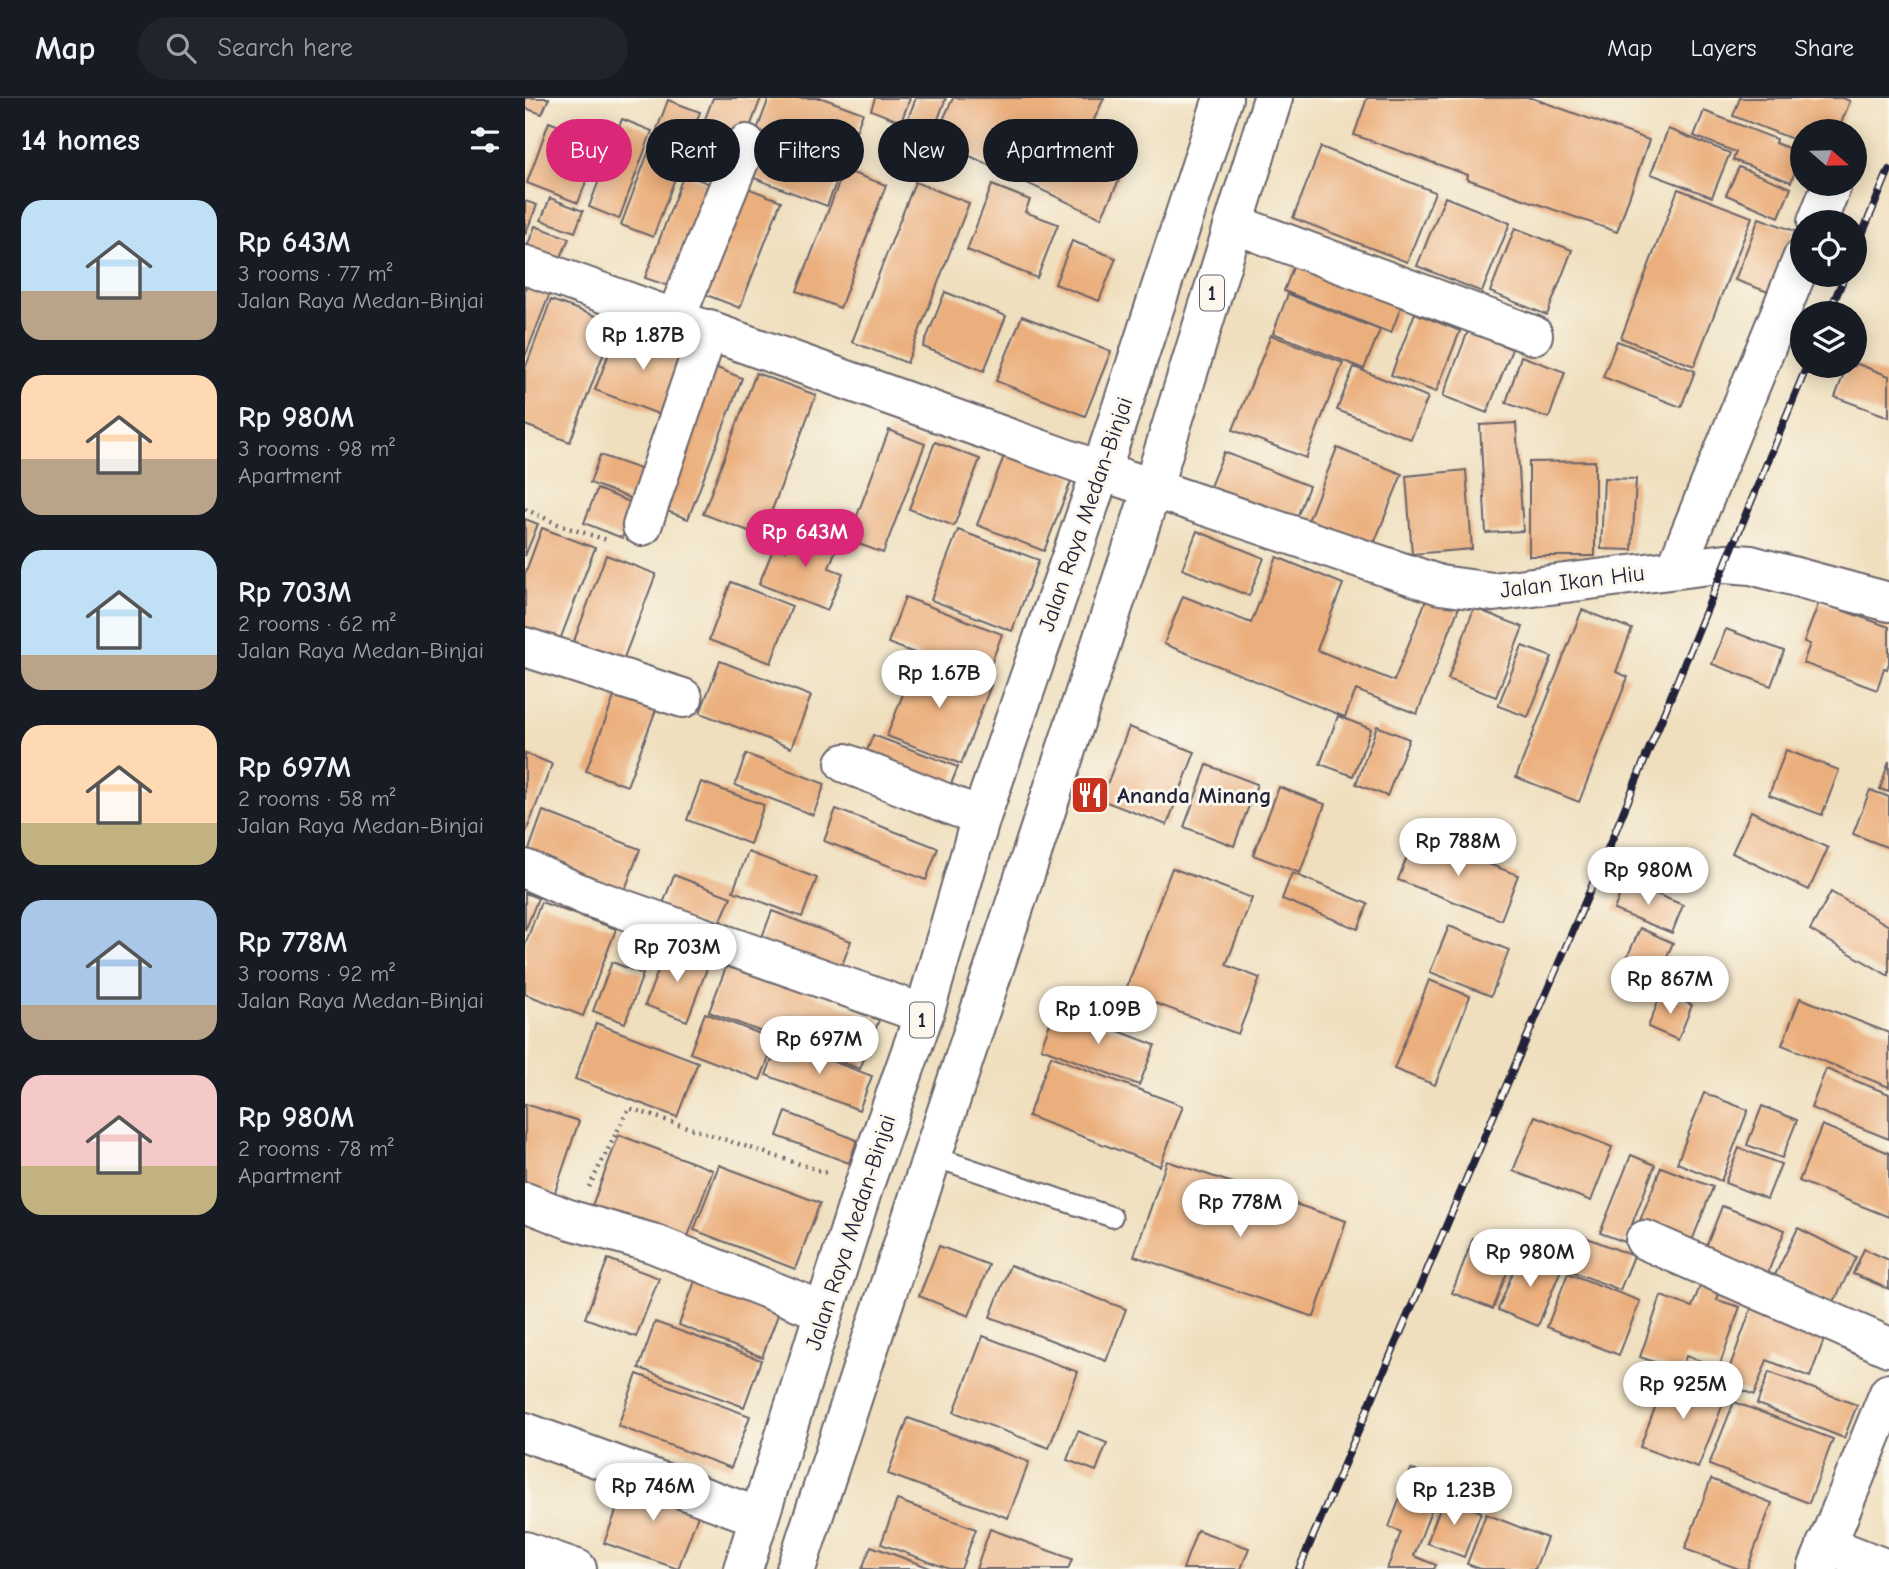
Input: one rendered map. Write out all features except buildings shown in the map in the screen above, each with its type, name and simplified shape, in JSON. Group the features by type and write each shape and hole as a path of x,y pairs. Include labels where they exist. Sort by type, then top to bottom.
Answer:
{"street":[{"name":"Jalan Raya Medan-Binjai","path":"743,1569 864,1185 924,1014 981,817 1101,471 1223,98"},
{"name":"1","path":"796,1569 1152,489 1273,98"},
{"path":"642,526 693,323 746,144"},
{"path":"1234,224 1533,335"},
{"name":"Jalan Ikan Hiu","path":"525,265 1152,489 1440,585 1493,592 1726,563 1751,565 1889,602"},
{"path":"1676,568 1791,287"},
{"path":"525,647 683,698"},
{"path":"845,764 981,817"},
{"path":"525,869 586,896 924,1014"},
{"path":"525,1202 571,1220 652,1244 823,1311"},
{"path":"1646,1240 1889,1347"},
{"path":"1887,1569 1822,1557 1889,1392"},
{"path":"525,1432 759,1517"},
{"path":"525,1551 577,1569"}],"lane":[{"path":"932,1156 1112,1217"}],"path":[{"path":"525,509 586,535 629,546 642,526"},
{"path":"571,1220 629,1108 864,1185"}],"railway":[{"path":"1867,222 1889,170"},
{"path":"1834,301 1840,287"},
{"path":"1299,1569 1613,837 1802,378"}],"place":[{"name":"Ananda Minang","path":"1090,795"}]}
